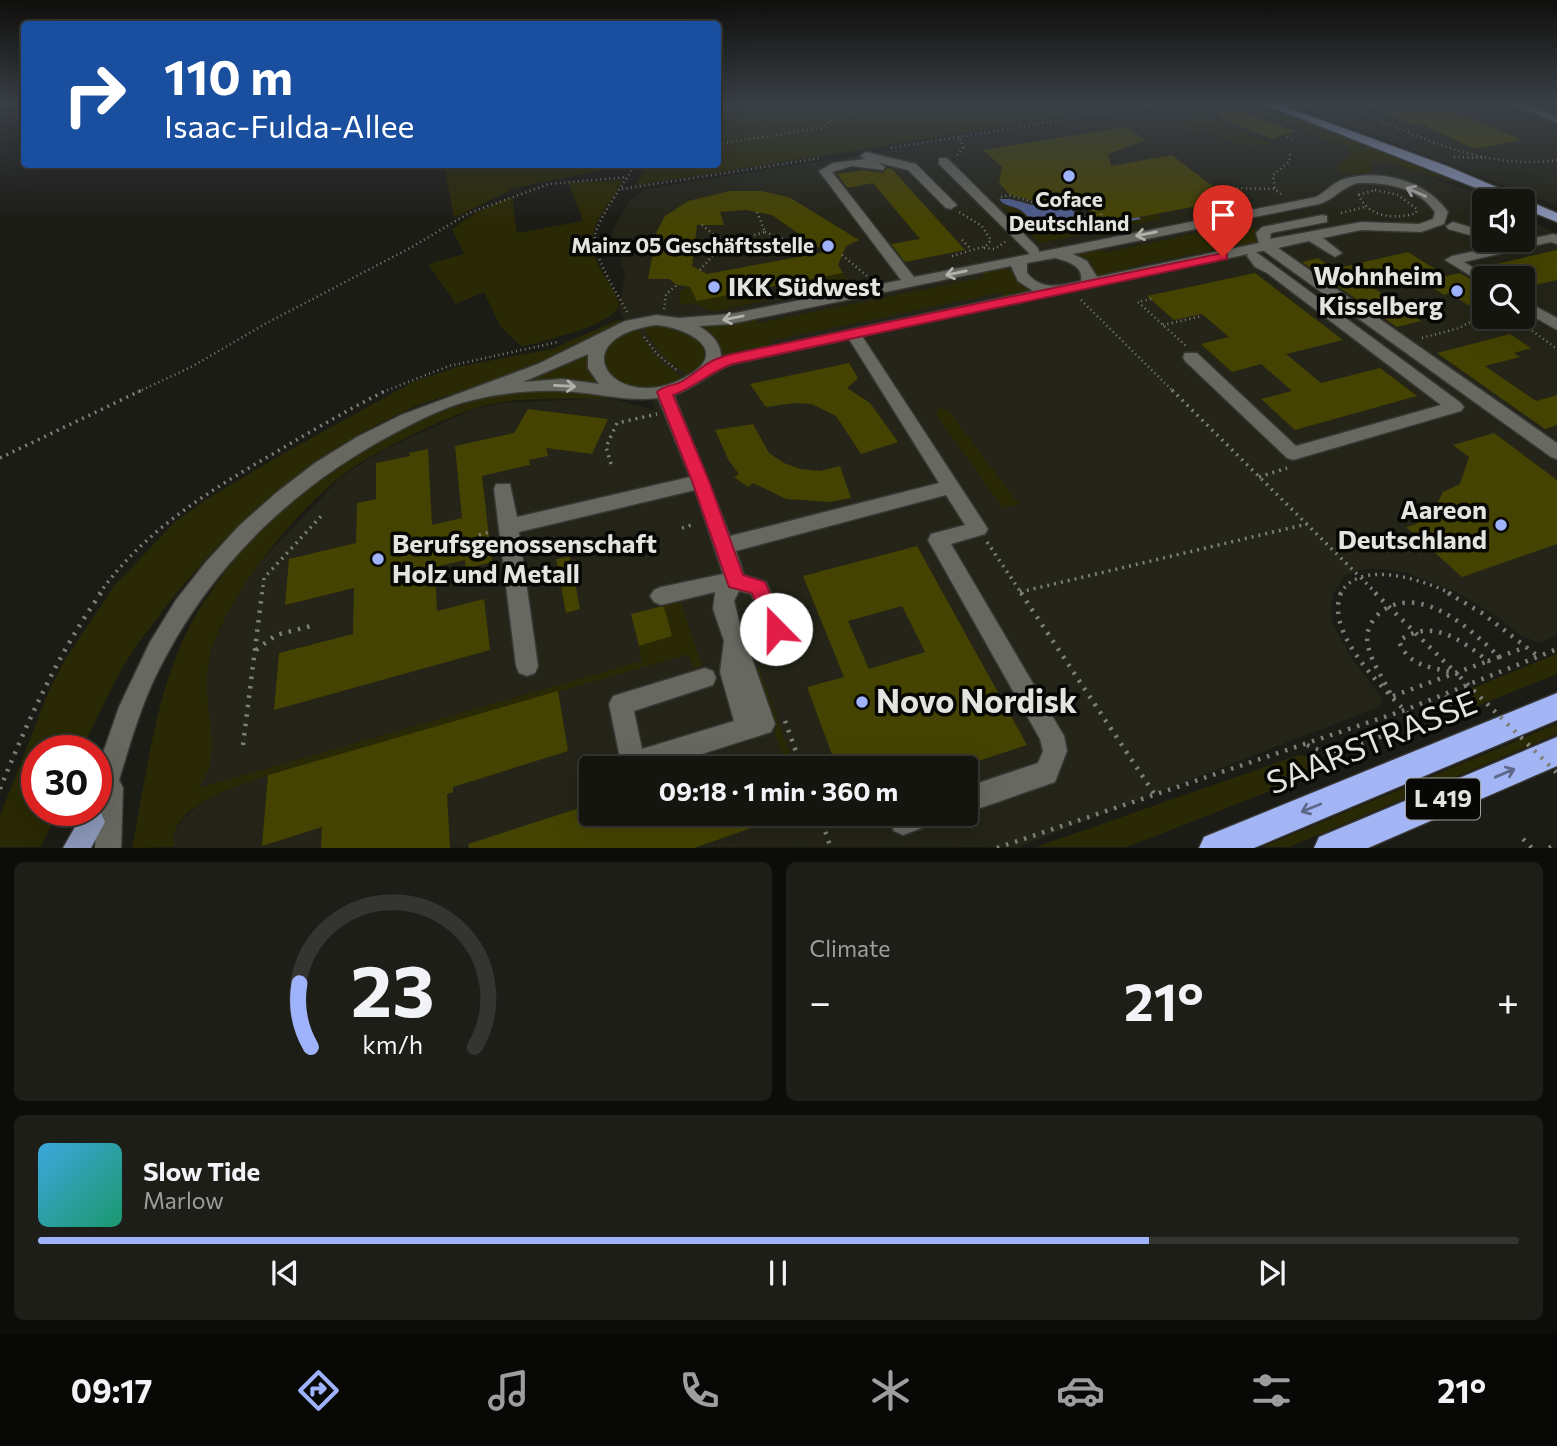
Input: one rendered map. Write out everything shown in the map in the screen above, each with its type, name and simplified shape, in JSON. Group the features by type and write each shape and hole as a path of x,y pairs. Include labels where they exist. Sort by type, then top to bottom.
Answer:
{"highway":[{"name":"SAARSTRASSE","path":"1215,848 1557,706"},
{"name":"L 419","path":"1330,848 1557,751"}],"main road":[{"path":"1372,143 1490,189"},
{"path":"1535,208 1557,218"},
{"path":"76,848 88,826"}],"street":[{"path":"911,283 821,164 848,157 869,156 889,160 914,168 951,205"},
{"path":"943,161 1028,255"},
{"path":"825,171 852,163 879,167"},
{"path":"112,768 136,693 149,666 195,593 237,540 285,496 344,453 408,419 472,394 544,368 606,338 661,319 681,322 730,318 911,283 1028,255 1053,253 1319,200 1332,194 1343,184 1366,180 1412,189 1433,201 1442,212 1439,221 1426,227 1367,225 1268,247 1251,254 1082,290 1055,292 728,360 708,367 692,382 664,392 627,392 551,385 472,394"},
{"path":"1226,218 1258,226 1319,217 1267,230 1262,237 1268,247 1557,452"},
{"path":"1453,226 1472,232"},
{"path":"1312,237 1335,253"},
{"path":"1535,242 1553,238 1557,240"},
{"path":"1472,273 1452,261 1492,252"},
{"path":"1053,253 1071,257 1084,266 1090,276 1082,290"},
{"path":"1191,354 1293,453 1455,407 1272,270 1260,264 1251,254"},
{"path":"1028,255 1018,267 1021,277 1038,288 1055,292"},
{"path":"1535,311 1557,325"},
{"path":"681,322 699,330 710,341 712,356 708,367"},
{"path":"853,334 978,529 938,540 1052,736 1055,751 1046,773 978,796"},
{"path":"606,338 595,355 596,370 607,383 627,392"},
{"path":"664,392 701,481 736,581"},
{"path":"509,527 701,481"},
{"path":"724,546 950,487"},
{"path":"503,489 527,666"},
{"path":"705,678 621,704 633,764 763,724 721,603 723,592 736,581"},
{"path":"661,596 704,585 736,581 759,587 776,629 735,642"},
{"path":"83,848 91,826"},
{"path":"108,848 109,826"}],"path":[{"path":"883,149 920,143"},
{"path":"943,161 959,154 963,148 961,143"},
{"path":"1441,143 1476,155 1529,163 1557,160"},
{"path":"1286,200 1275,188 1273,175 1289,162 1290,154"},
{"path":"622,189 831,157"},
{"path":"633,168 597,228 597,253 627,313 658,355 688,379"},
{"path":"0,458 193,366 265,324 412,247 469,213 548,184 627,177"},
{"path":"1250,207 1229,188 1275,188"},
{"path":"1341,213 1365,207 1383,214 1404,217 1417,209 1401,195 1375,190 1359,195 1358,199 1365,207"},
{"path":"981,201 1009,195 1042,205 1069,205 1098,210"},
{"path":"951,205 967,219 978,222 990,232 991,240 986,246 952,256"},
{"path":"1334,208 1349,218"},
{"path":"757,212 765,232"},
{"path":"1101,214 1107,230"},
{"path":"702,225 724,243"},
{"path":"700,270 724,243 765,232 810,250"},
{"path":"962,240 971,249"},
{"path":"842,255 874,282"},
{"path":"664,311 666,294 677,285"},
{"path":"1082,290 1259,477 1557,773"},
{"path":"1151,299 1138,302 1191,354"},
{"path":"1163,325 1202,316"},
{"path":"1448,332 1478,318 1504,318 1523,324 1557,349"},
{"path":"0,789 43,684 65,645 105,587 155,532 225,482 385,391 464,362 544,347"},
{"path":"611,464 606,447 617,423 657,414"},
{"path":"1259,477 1287,468"},
{"path":"243,745 264,578 324,513"},
{"path":"682,528 694,524"},
{"path":"1020,592 1307,524"},
{"path":"978,529 1155,795"},
{"path":"1416,723 1392,694 1376,680 1346,638 1337,616 1338,596 1351,580 1379,574 1424,582 1475,608 1539,657"},
{"path":"1392,694 1370,650 1367,637 1370,624 1382,610 1411,604 1438,609 1470,629 1499,657"},
{"path":"255,651 276,635 315,625"},
{"path":"1458,675 1423,667 1407,659 1399,641 1413,631 1436,631 1466,643 1488,661"},
{"path":"1392,694 1458,675 1527,647"},
{"path":"997,848 1405,710 1557,649"},
{"path":"1306,744 1325,752 1349,749 1455,708 1443,695"},
{"path":"823,826 831,848"},
{"path":"1523,839 1532,848"},
{"path":"1549,848 1557,844"}],"shaded area":[{"path":"721,143 904,143 637,185 646,168 721,168"},
{"path":"940,143 1339,143 1472,192 1472,252 1535,252 1535,223 1557,234 1557,635 1539,643 1520,635 1498,617 1458,593 1410,574 1386,569 1364,569 1346,575 1333,594 1330,608 1332,622 1351,657 1382,698 1381,706 1018,847 174,848 172,837 182,820 204,800 198,789 209,736 205,682 212,648 235,597 260,562 341,477 383,450 474,409 503,403 610,398 655,410 619,307 625,275 612,231 630,200 645,189"},
{"path":"1236,143 1275,144 1255,146"},
{"path":"1333,143 1359,143 1460,184 1382,161 1369,163 1373,172 1346,173 1338,169 1339,163 1351,154 1349,149"},
{"path":"1393,143 1557,143 1557,206 1535,198 1535,189 1513,189"},
{"path":"445,168 613,168 515,188 454,218"},
{"path":"623,180 598,221 592,242 594,254 619,307 589,327 522,347 500,326 484,292 456,304 428,264 464,254 452,229 475,213 512,197 517,233 583,221 568,183"},
{"path":"1002,206 1016,209 1041,224 1056,229 1082,230 1157,214 1162,219 1039,243"},
{"path":"1229,222 1260,230 1259,244 1241,249 1238,245 1129,267 1127,273 1102,279 1073,252 1101,246 1103,253 1213,230 1213,223"},
{"path":"1007,268 1032,294 1003,299 1003,292 773,340 767,350 719,358 714,340 704,328 760,315 755,324 982,278 985,269"},
{"path":"843,273 851,284 789,296 782,284"},
{"path":"690,287 697,301 762,288 768,300 713,311 693,303 680,304 680,291"},
{"path":"618,320 625,321 516,374 418,405 337,447 248,516 171,600 130,655 89,735 32,735 50,688 66,658 114,586 175,522 207,499 281,455 413,382 457,367 552,349"},
{"path":"653,323 687,328 705,347 703,364 689,376 661,355 642,326"},
{"path":"638,327 652,351 685,380 646,388 628,385 608,376 601,354 613,337"},
{"path":"589,351 589,369 600,385 521,384 520,381"},
{"path":"560,389 610,395 610,398 505,402 458,415 405,438 354,467 322,492 284,532 233,603 212,649 208,665 207,694 212,750 209,767 199,788 642,661 639,646 672,636 663,604 683,598 681,603 702,665 694,669 689,654 268,775 207,799 193,809 175,832 174,847 132,848 156,724 178,652 201,607 231,564 267,524 308,488 353,456 400,430 449,409 497,395"},
{"path":"941,408 949,411 1019,504 1003,508 937,416 937,411"},
{"path":"1557,654 1557,674 1463,710 1450,697"},
{"path":"759,668 791,756 784,756 752,671"},
{"path":"1557,724 1557,734 1289,847 1262,847"},
{"path":"1299,755 1323,759 1329,768 1127,847 1036,847"},
{"path":"21,762 21,826 51,826 41,847 0,847 0,816"}],"water":[{"path":"999,199 1010,199 1040,207 1069,207 1080,217 1129,209 1141,219 1088,229 1059,231 1038,226 1022,211"}],"building":[{"name":"Coface Deutschland","path":"1029,143 1139,143 1108,154 1111,166 1172,155 1227,197 1216,199 1219,202 1092,226 1086,201 1043,204 1009,194 999,183 1002,167 983,150"},
{"path":"1460,143 1508,143 1474,149"},
{"path":"887,168 892,169 965,250 905,262 891,244 920,239 873,183 848,188 837,174 862,170 883,173"},
{"path":"730,191 761,191 789,197 859,240 846,246 838,265 843,273 697,301 690,287 677,285 669,279 648,279 657,231 665,216 688,201","holes":["746,210 772,215 825,252 707,274 692,266 697,225 724,225 720,212"]},
{"path":"1557,250 1557,280 1535,285 1535,266 1488,266"},
{"name":"Wohnheim Kisselberg","path":"1408,252 1446,276 1460,273 1472,280 1472,304 1468,305 1449,293 1444,295 1409,272 1365,282 1421,321 1397,327 1302,262 1318,258 1334,269"},
{"path":"1255,273 1343,340 1286,354 1321,383 1380,368 1417,396 1295,430 1261,399 1292,391 1261,364 1232,372 1201,344 1229,337 1202,314 1174,320 1147,296"},
{"name":"Wohnheim Kisselberg","path":"1510,334 1531,348 1514,353 1520,357 1485,366 1536,401 1557,395 1557,425 1545,429 1437,353"},
{"path":"849,363 858,378 847,388 870,403 898,442 861,454 836,416 812,404 794,403 766,407 750,384"},
{"name":"Berufsgenossenschaft Holz und Metall","path":"528,409 608,419 592,454 546,448 548,456 529,460 530,465 482,476 492,562 466,569 465,560 435,567 437,611 484,599 490,650 274,710 279,653 353,634 354,588 285,605 289,559 356,543 357,503 376,499 376,463 410,456 409,453 428,449 432,525 462,518 455,446 514,433"},
{"path":"753,424 769,453 784,463 800,469 820,471 840,466 851,498 830,502 786,499 753,483 748,487 734,477 739,474 729,461 715,430"},
{"path":"1494,433 1557,480 1557,544 1462,577 1406,527 1417,524 1413,514 1434,510 1443,492 1460,484 1469,457 1453,445"},
{"path":"917,546 1027,745 978,761 978,756 833,756 807,687 844,677 803,576","holes":["902,606 925,652 869,669 848,621"]},
{"path":"570,556 580,609 566,613 556,559"},
{"path":"664,607 672,636 639,646 631,614"},
{"path":"558,691 568,751 453,787 453,792 447,794 450,848 321,848 322,827 262,846 268,775"},
{"path":"579,808 579,826 757,826 694,848 469,848 468,844"}],"place":[{"name":"Coface Deutschland","path":"1069,176"},
{"name":"Mainz 05 Geschäftsstelle","path":"828,246"},
{"name":"IKK Südwest","path":"714,287"},
{"name":"Wohnheim Kisselberg","path":"1457,291"},
{"name":"Aareon Deutschland","path":"1501,525"},
{"name":"Berufsgenossenschaft Holz und Metall","path":"378,559"},
{"name":"Novo Nordisk","path":"862,702"}],"route":[{"path":"776,629 759,587 736,581 701,481 664,392 688,385 708,367 728,360 1223,257"}]}
